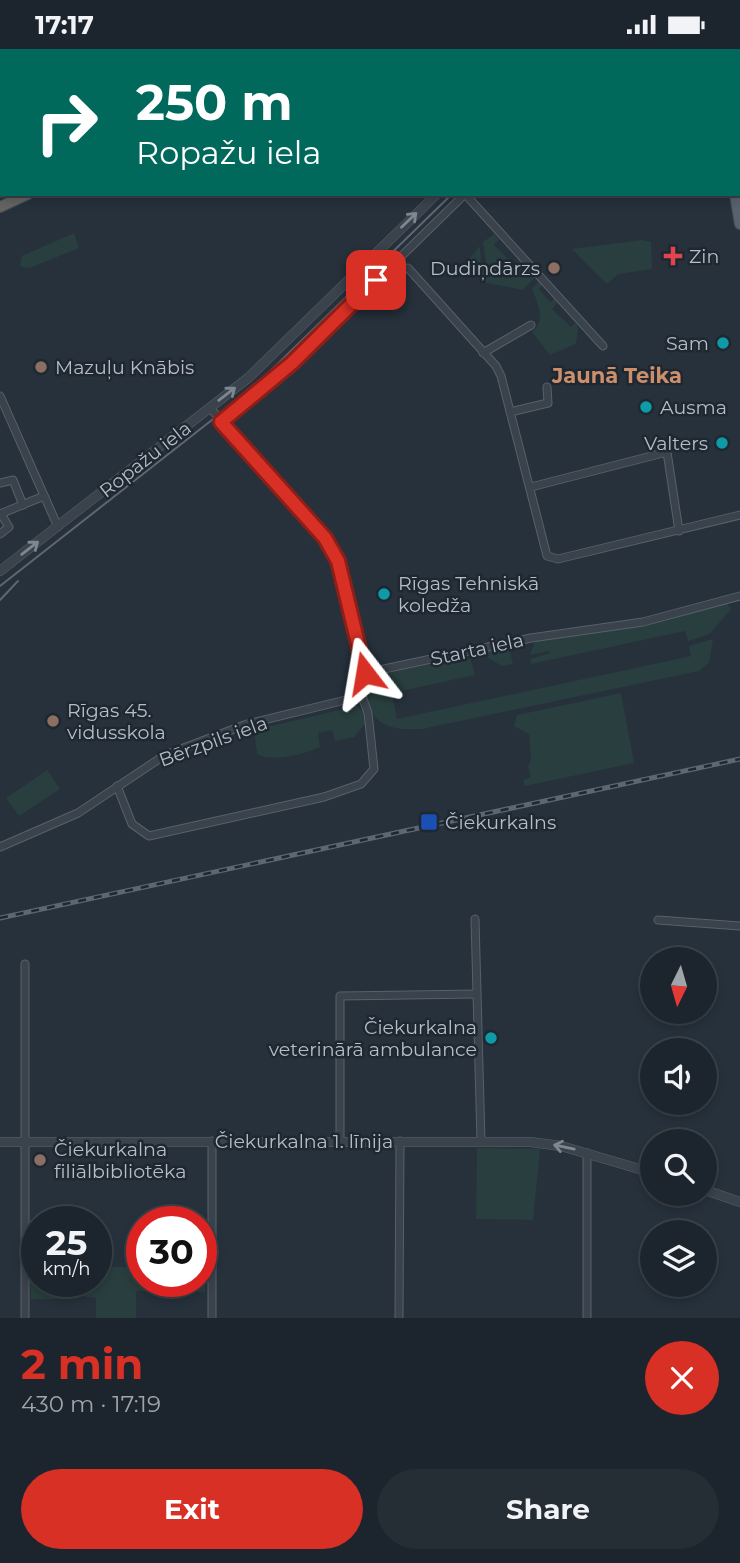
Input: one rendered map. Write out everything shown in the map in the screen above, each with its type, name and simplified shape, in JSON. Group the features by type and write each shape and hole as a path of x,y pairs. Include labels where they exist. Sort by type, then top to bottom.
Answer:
{"highway":[{"path":"0,207 24,196"}],"main road":[{"path":"735,196 740,224"}],"street":[{"name":"Ropažu iela","path":"0,571 248,378 435,196"},
{"name":"Ropažu iela","path":"221,422 292,363 463,196"},
{"path":"467,196 603,346"},
{"path":"408,268 484,353 501,376 547,556 551,559 740,516"},
{"path":"484,353 531,325"},
{"path":"510,412 548,403 547,387"},
{"path":"0,396 58,527"},
{"path":"117,786 132,824 149,836 340,793 367,780 374,769 368,713 362,696 365,673 338,561 325,538 210,408"},
{"path":"531,487 667,452 679,531"},
{"path":"0,483 13,480 23,505"},
{"path":"0,534 9,527 1,514 44,496"},
{"name":"Starta iela","path":"365,673 531,638 643,622 737,597 735,610"},
{"name":"Bērzpils iela","path":"0,847 78,813 165,755 186,746 247,724 362,696"},
{"path":"475,919 481,1141"},
{"path":"658,920 740,926"},
{"path":"25,964 25,1206"},
{"path":"340,1141 340,996 476,994"},
{"path":"212,1141 212,1318"},
{"path":"399,1318 400,1141"},
{"name":"Čiekurkalna 1. līnija","path":"0,1142 544,1143 640,1169"},
{"path":"587,1153 587,1318"},
{"path":"717,1194 740,1202"},
{"path":"25,1297 25,1318"}],"green space":[{"path":"74,233 79,248 30,268 20,267 22,256"},
{"path":"494,234 499,239 494,245 514,265 519,260 523,263 517,268 526,278 532,274 536,276 523,290 487,283 475,272 476,266 465,264 480,246 481,264 486,263 483,242"},
{"path":"642,240 651,242 652,269 618,274 607,284 572,249"},
{"path":"539,281 542,285 539,289 550,302 555,299 557,303 552,309 571,327 576,323 578,329 576,344 550,355 532,332 537,328 540,317 532,289"},
{"path":"727,604 731,609 710,634 688,641 685,631 531,664 530,659 550,653 530,655 535,641 629,628"},
{"path":"713,639 709,663 699,671 422,729 400,729 382,723 371,709 369,699 369,686 379,675 464,656 471,660 475,675 392,693 397,719 691,656 689,646"},
{"path":"509,647 513,664 502,666 488,658 486,651"},
{"path":"621,693 634,763 525,786 523,780 531,777 528,767 531,760 529,734 514,726 517,715"},
{"path":"357,706 363,712 365,724 354,737 335,741 332,730 318,733 320,747 306,752 280,758 257,754 254,730"},
{"path":"47,770 60,789 19,816 6,798"},
{"path":"477,1148 540,1149 533,1220 476,1219"},
{"path":"112,1267 126,1267 126,1297 136,1297 136,1318 96,1318 96,1298 88,1297 112,1297"},
{"path":"31,1297 62,1297 62,1299"}],"tram line":[{"path":"0,586 254,387 450,196"},
{"path":"0,600 18,581"}],"railway":[{"path":"0,918 740,759"}],"place":[{"name":"Zin","path":"673,256"},
{"name":"Dudiņdārzs","path":"554,268"},
{"name":"Sam","path":"723,343"},
{"name":"Mazuļu Knābis","path":"41,367"},
{"name":"Ausma","path":"646,407"},
{"name":"Valters","path":"722,443"},
{"name":"Rīgas Tehniskā koledža","path":"384,594"},
{"name":"Rīgas 45. vidusskola","path":"53,721"},
{"name":"Čiekurkalns","path":"429,822"},
{"name":"Čiekurkalna veterinārā ambulance","path":"491,1038"},
{"name":"Čiekurkalna filiālbibliotēka","path":"40,1160"}],"district":[{"name":"Jaunā Teika","path":"617,376"}],"route":[{"path":"365,673 338,561 325,538 221,422 292,363 376,280"}]}
